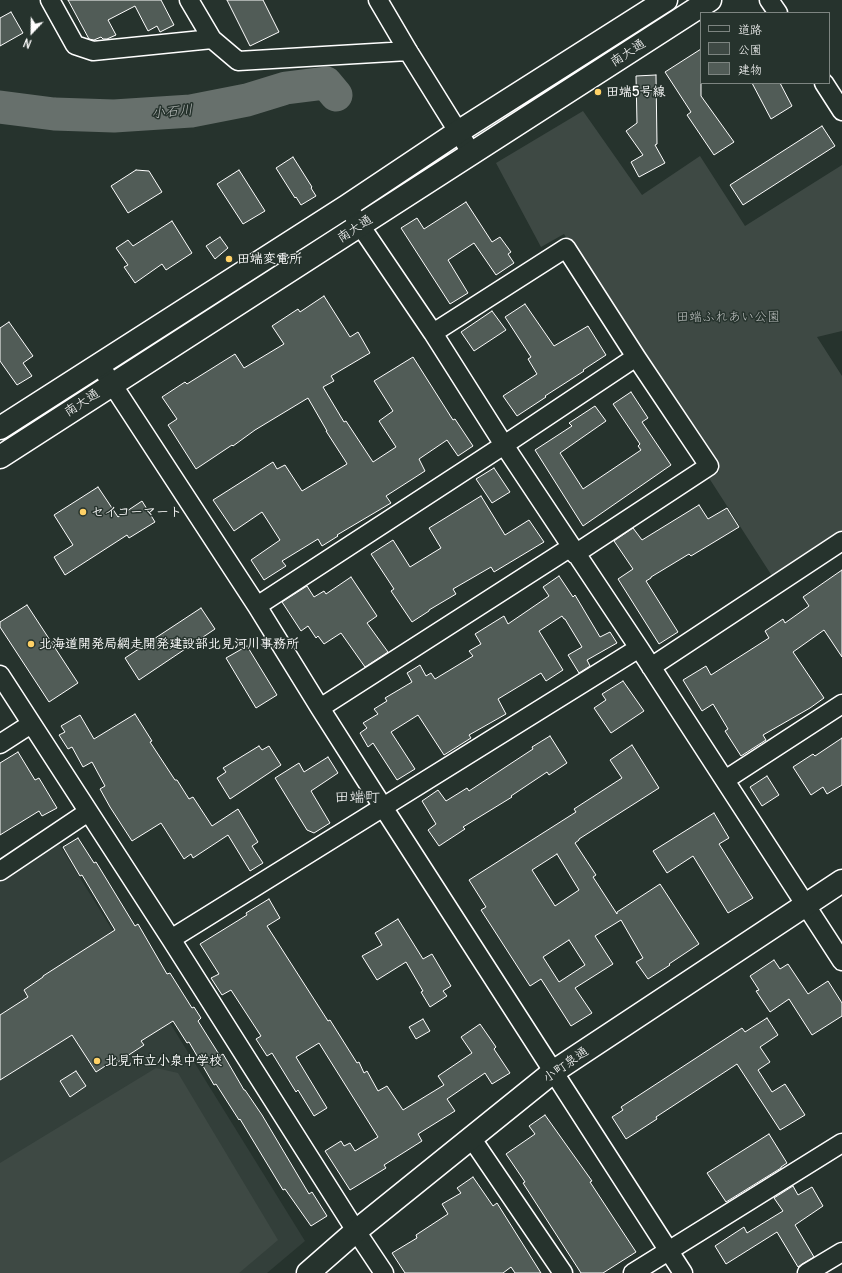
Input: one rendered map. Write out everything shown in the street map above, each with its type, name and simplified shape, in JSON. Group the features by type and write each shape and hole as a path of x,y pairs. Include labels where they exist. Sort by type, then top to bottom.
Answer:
{"street":[{"path":"50,0 75,45 93,51 212,39"},
{"path":"189,0 212,39 238,61 408,51"},
{"path":"378,0 472,154"},
{"name":"南大通","path":"0,428 347,206 458,132 666,0"},
{"name":"南大通","path":"0,457 710,0"},
{"path":"769,0 777,12"},
{"path":"832,88 842,111"},
{"path":"347,206 433,333 504,445 639,648 842,961"},
{"path":"320,708 709,466 636,357 566,248 433,333"},
{"path":"257,606 636,357"},
{"path":"99,364 257,606 383,807 683,1273"},
{"path":"651,667 842,541"},
{"path":"171,939 639,648"},
{"path":"0,675 171,939 384,1273"},
{"path":"725,780 842,704"},
{"path":"0,744 31,724"},
{"path":"0,871 88,812"},
{"name":"小町泉通","path":"308,1273 356,1231 554,1072 842,881"},
{"path":"472,1139 563,1273"},
{"path":"633,1273 842,1143"},
{"path":"807,1273 842,1252"}],"shaded area":[{"name":"北見市立小泉中学校","path":"59,844 305,1241 267,1273 0,1273 0,882"}],"green space":[{"name":"田端ふれあい公園","path":"583,111 642,195 700,156 745,226 842,165 842,331 817,337 842,376 842,530 772,576 709,478 719,472 564,234 541,247 496,163"},
{"path":"156,1068 178,1073 278,1240 239,1273 0,1273 0,1163"}],"building":[{"path":"68,0 161,0 174,25 160,32 157,26 148,31 135,6 108,20 116,35 107,39 103,39 101,37 94,40 89,39"},
{"path":"227,0 263,0 279,32 250,46"},
{"path":"11,12 23,33 0,46 0,18"},
{"path":"700,50 701,96 734,142 714,155 687,115 691,112 665,72"},
{"path":"656,75 657,144 655,145 665,163 639,177 631,162 643,155 626,131 637,123 636,76"},
{"path":"753,84 781,84 792,106 771,119"},
{"path":"822,126 835,146 743,205 730,185"},
{"path":"293,157 316,196 301,205 276,168"},
{"path":"136,170 149,171 162,192 128,213 111,186"},
{"path":"239,170 265,211 243,224 217,184"},
{"path":"466,202 492,242 500,237 511,252 508,254 514,263 496,275 474,243 448,260 468,293 450,304 401,228 417,218 424,229"},
{"path":"172,221 192,253 166,270 162,264 135,283 124,267 128,265 116,248 128,240 133,246"},
{"path":"220,237 228,248 215,259 206,246"},
{"path":"324,296 350,337 358,332 370,353 331,376 334,381 323,387 344,422 346,421 373,462 396,447 379,421 393,411 374,381 413,357 453,420 455,419 473,446 458,456 447,440 419,459 425,471 386,496 391,503 337,535 338,536 322,546 318,539 282,561 286,566 264,580 251,560 280,540 262,512 234,531 213,500 273,462 277,469 285,465 302,491 347,464 346,462 326,431 308,398 255,430 233,446 232,445 196,469 168,425 177,419 162,397 185,382 187,384 235,354 244,368 284,344 272,326 298,309 300,312"},
{"path":"525,304 554,346 588,326 606,355 517,416 503,396 537,374 528,359 531,357 505,317"},
{"path":"492,311 506,330 474,351 461,332"},
{"path":"9,322 33,356 23,363 32,376 17,385 0,361 0,328"},
{"path":"631,392 648,418 642,422 671,465 583,526 535,450 572,426 569,423 595,406 606,421 560,453 583,489 641,450 638,446 640,444 613,404"},
{"path":"494,468 510,492 492,503 476,479"},
{"path":"98,487 118,517 142,501 155,522 129,538 127,535 65,575 54,557 73,545 54,515"},
{"path":"481,496 505,535 529,520 544,542 494,572 491,567 453,589 456,594 412,622 391,591 394,589 371,554 393,540 410,567 441,548 429,528"},
{"path":"699,505 708,519 727,508 739,527 691,556 689,554 646,581 678,632 659,644 618,579 633,569 614,541 633,528 642,540"},
{"path":"842,570 842,657 824,630 793,652 824,698 810,708 763,735 766,740 741,756 725,731 728,729 713,704 702,711 683,680 706,666 711,675 769,638 765,631 783,619 785,623 809,606 803,597"},
{"path":"559,576 573,597 575,595 600,637 610,632 617,643 587,660 590,666 579,673 568,655 582,647 562,616 539,631 563,670 546,681 541,673 498,699 506,714 469,735 471,738 444,755 418,715 391,732 415,769 397,780 373,743 368,747 360,733 367,728 363,723 378,714 374,709 387,701 385,698 412,682 407,673 420,665 426,676 431,673 435,679 473,656 469,651 481,644 475,634 504,616 508,624 549,596 543,587"},
{"path":"351,577 377,616 367,623 388,652 365,667 341,633 324,644 318,636 316,638 308,626 301,631 282,602 307,586 314,597 324,591 326,594"},
{"name":"北海道開発局網走開発建設部北見河川事務所","path":"27,605 78,683 49,702 0,627 0,622"},
{"path":"201,608 215,629 139,680 125,658"},
{"path":"247,646 277,695 256,708 226,658"},
{"path":"623,681 644,711 611,733 594,708 606,700 602,694"},
{"path":"135,714 152,741 150,742 175,780 177,780 189,799 193,797 212,826 238,809 258,842 252,846 263,863 250,871 228,835 193,858 191,854 184,859 161,823 132,841 100,789 105,786 92,762 83,767 72,747 68,749 59,735 65,732 61,726 80,715 94,739"},
{"path":"550,736 567,763 549,775 547,772 511,796 512,797 463,827 465,829 439,846 428,830 436,824 422,801 438,790 446,801 467,788 469,791 533,749 532,747"},
{"path":"842,738 842,785 827,794 823,787 811,795 793,767 813,754 815,756"},
{"path":"632,745 659,788 575,843 596,875 593,877 617,914 617,912 660,884 699,944 648,979 636,962 643,958 621,920 595,936 613,964 575,988 592,1013 571,1026 541,979 530,986 481,910 486,907 469,880 576,812 574,809 622,778 610,760","holes":["557,854 579,890 555,906 532,870","569,940 585,965 559,982 543,957"]},
{"path":"259,746 262,750 269,746 281,765 230,799 217,778 226,772 223,768"},
{"path":"18,752 35,780 39,778 57,808 42,816 39,811 0,835 0,763"},
{"path":"328,757 338,773 311,791 330,823 314,833 307,830 275,778 299,763 304,772"},
{"path":"767,776 779,795 762,806 750,787"},
{"path":"714,813 729,838 719,844 753,898 728,913 693,856 667,873 653,851"},
{"path":"78,838 94,863 96,862 135,926 138,924 167,974 170,973 192,1008 194,1007 201,1018 198,1021 220,1056 223,1054 244,1090 262,1115 309,1194 312,1192 327,1216 311,1226 285,1189 283,1190 240,1119 239,1120 216,1084 214,1085 189,1042 187,1043 173,1021 141,1041 144,1045 118,1062 116,1059 96,1072 72,1035 0,1080 0,1015 28,997 24,990 43,976 115,930 82,875 80,876 63,847"},
{"path":"269,899 280,918 267,926 328,1021 330,1020 357,1063 359,1062 364,1073 367,1071 378,1091 387,1086 403,1110 444,1085 438,1076 472,1053 461,1037 480,1024 496,1047 494,1049 510,1073 492,1084 485,1073 447,1099 455,1111 418,1134 422,1141 384,1165 386,1168 350,1190 325,1151 341,1141 344,1146 350,1143 355,1151 378,1137 319,1043 296,1057 327,1108 314,1116 298,1090 296,1092 272,1053 267,1056 256,1039 261,1036 231,990 222,995 211,978 219,974 200,944 247,915 246,913"},
{"path":"398,919 423,959 432,954 451,986 443,991 447,996 430,1007 421,992 423,991 406,962 377,980 362,956 382,945 375,933"},
{"path":"774,960 780,969 788,964 808,994 828,981 842,1003 842,1016 812,1035 789,999 770,1012 756,991 759,990 750,976"},
{"path":"767,1018 778,1035 760,1047 770,1062 758,1070 772,1092 785,1084 805,1115 780,1130 737,1064 656,1117 657,1119 626,1139 612,1117 623,1110 621,1107 742,1028 745,1032"},
{"path":"423,1019 430,1031 416,1039 409,1027"},
{"path":"76,1071 86,1086 70,1097 60,1081"},
{"path":"545,1115 592,1181 590,1182 636,1252 603,1273 581,1273 506,1154 535,1134 529,1126"},
{"path":"769,1134 787,1163 726,1202 707,1173"},
{"path":"473,1177 493,1206 497,1203 541,1273 515,1273 511,1267 503,1273 405,1273 392,1253 417,1238 416,1235 448,1214 442,1204 461,1193 457,1188"},
{"path":"793,1186 798,1195 812,1187 823,1206 795,1225 814,1257 798,1267 777,1232 726,1264 715,1246 744,1227 747,1233 783,1211 774,1198"}],"waterway":[{"name":"小石川","path":"0,107 54,114 114,116 191,111 247,100 286,88 326,83 336,95"}],"place":[{"name":"田端5号線","path":"598,92"},
{"name":"田端変電所","path":"229,259"},
{"name":"セイコーマート","path":"83,512"},
{"name":"北海道開発局網走開発建設部北見河川事務所","path":"31,644"},
{"name":"北見市立小泉中学校","path":"97,1061"}],"district":[{"name":"田端町","path":"357,798"}]}
